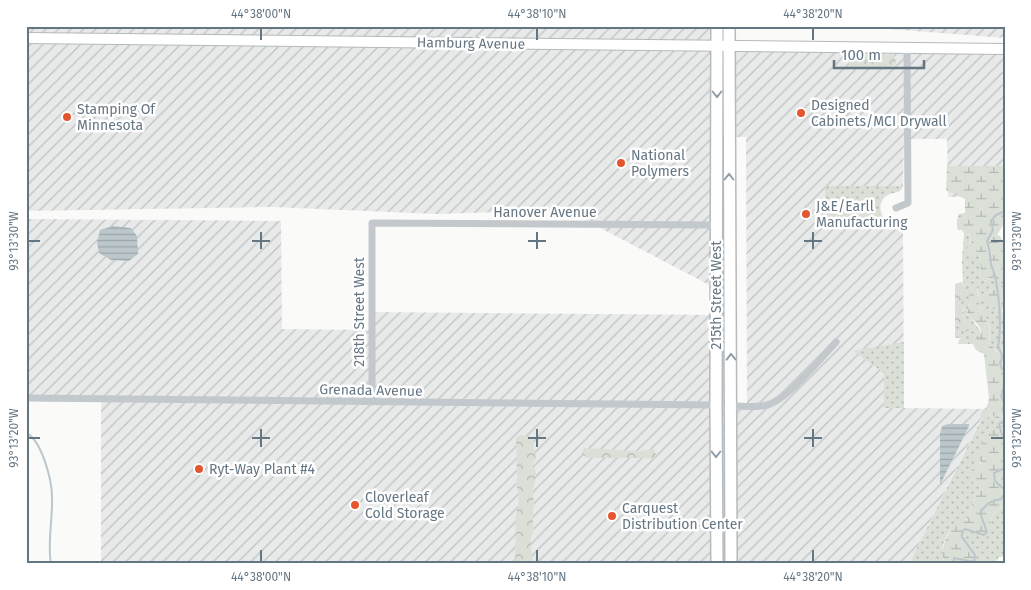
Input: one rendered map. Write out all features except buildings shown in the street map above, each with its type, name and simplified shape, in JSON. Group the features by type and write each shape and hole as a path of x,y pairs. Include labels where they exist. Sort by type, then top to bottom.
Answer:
{"main road":[{"name":"215th Street West","path":"717,26 717,564"},
{"name":"215th Street West","path":"729,26 732,406 731,564"},
{"path":"716,307 721,345 723,393 732,406"},
{"path":"716,405 724,421 726,478 732,492"}],"street":[{"name":"Hamburg Avenue","path":"26,38 1005,49"},
{"path":"896,208 908,203 907,48"},
{"name":"Hanover Avenue","path":"372,223 717,226"},
{"name":"218th Street West","path":"372,223 372,402"},
{"path":"732,406 759,406 777,401 836,342"},
{"name":"Grenada Avenue","path":"26,398 716,405"}],"shaded area":[{"path":"26,26 714,26 715,288 566,210 436,214 273,207 26,211"},
{"path":"850,26 1005,26 1005,38"},
{"path":"735,51 1005,53 1005,196 948,197 947,139 904,139 903,186 825,186 825,228 903,228 904,408 986,409 909,564 101,564 101,400 26,398 26,219 281,221 282,329 371,330 372,312 724,315 724,405 747,406 746,137 731,137"},
{"path":"113,226 131,228 137,236 138,254 129,261 111,260 99,253 97,242 100,230"},
{"path":"948,424 969,424 969,426 940,485 940,434 942,426"}],"green space":[{"path":"873,52 886,55 891,54 895,58 896,63 890,69 863,69 863,67 856,67 855,70 849,67 849,62 856,61 860,54"},
{"path":"947,166 1005,166 1005,222 997,235 1000,236 1005,247 1005,270 1001,277 997,276 985,281 979,275 982,263 979,256 968,254 967,245 971,243 970,236 968,233 964,234 962,230 958,230 957,224 959,214 965,213 965,199 946,190"},
{"path":"825,186 903,186 898,192 886,196 881,202 881,213 887,222 885,228 825,228"},
{"path":"968,233 971,240 969,245 982,263 979,275 985,281 997,276 999,277 1005,270 1005,290 1002,285 987,294 992,308 995,308 998,315 1003,319 1005,318 1005,348 1000,353 989,343 990,328 980,306 977,287 967,313 981,332 981,336 974,340 955,338 955,325 961,326 966,323 962,314 964,308 959,303 962,301 965,289 962,260 964,234"},
{"path":"962,282 965,289 962,301 959,303 964,306 962,314 966,323 969,324 969,330 966,332 961,326 955,325 955,284"},
{"path":"999,284 1005,290 1005,306 1002,311 1005,318 1003,319 998,318 995,309 986,305 987,294 994,289 995,285"},
{"path":"971,286 977,287 980,307 985,315 990,333 989,343 992,344 995,351 1000,353 1005,348 1005,419 998,422 990,414 986,420 980,417 982,411 987,406 989,398 984,354 976,350 973,344 958,344 962,338 976,339 981,335 979,326 969,317 967,312 970,305"},
{"path":"904,342 904,408 884,408 884,373 853,351"},
{"path":"990,414 997,421 1005,419 1005,425 986,434 985,440 976,455 981,464 973,482 981,488 974,498 969,517 951,530 944,541 944,564 909,564 982,418 986,419"},
{"path":"1002,425 1005,425 1005,505 997,510 993,516 990,532 984,535 965,529 962,531 962,537 975,555 974,562 954,558 953,564 944,564 943,550 946,538 962,519 965,520 969,517 974,499 981,488 970,480 972,469 981,464 975,458 976,454 985,438 986,431 992,428 1001,428"},
{"path":"522,435 532,437 536,459 532,465 536,472 532,490 534,529 531,537 532,556 535,564 515,564 516,514 519,496 516,485 516,439"},
{"path":"584,448 639,451 654,449 656,455 653,459 587,458 582,454"},
{"path":"1005,505 1005,556 999,557 994,564 953,564 954,558 972,562 975,555 962,537 962,531 965,529 990,532 993,516 997,510"}],"waterway":[{"path":"1005,211 996,215 991,221 993,230 987,241 999,301 1000,330 998,346 1002,356 1000,363 1002,369 1005,370"},
{"path":"1004,382 1001,395 1005,416"},
{"path":"1005,420 999,424 1002,435 1005,436"},
{"path":"26,433 37,444 45,462 50,481 52,497 51,564"},
{"path":"1005,468 994,473 995,481 1005,490"},
{"path":"953,564 954,558 974,562 975,555 962,537 962,531 965,529 984,535 987,532 980,513 988,504 1003,498 1005,493"}],"place":[{"name":"Designed Cabinets/MCI Drywall","path":"801,113"},
{"name":"Stamping Of Minnesota","path":"67,117"},
{"name":"National Polymers","path":"621,163"},
{"name":"J&E/Earll Manufacturing","path":"806,214"},
{"name":"Ryt-Way Plant #4","path":"199,469"},
{"name":"Cloverleaf Cold Storage","path":"355,505"},
{"name":"Carquest Distribution Center","path":"612,516"}]}
